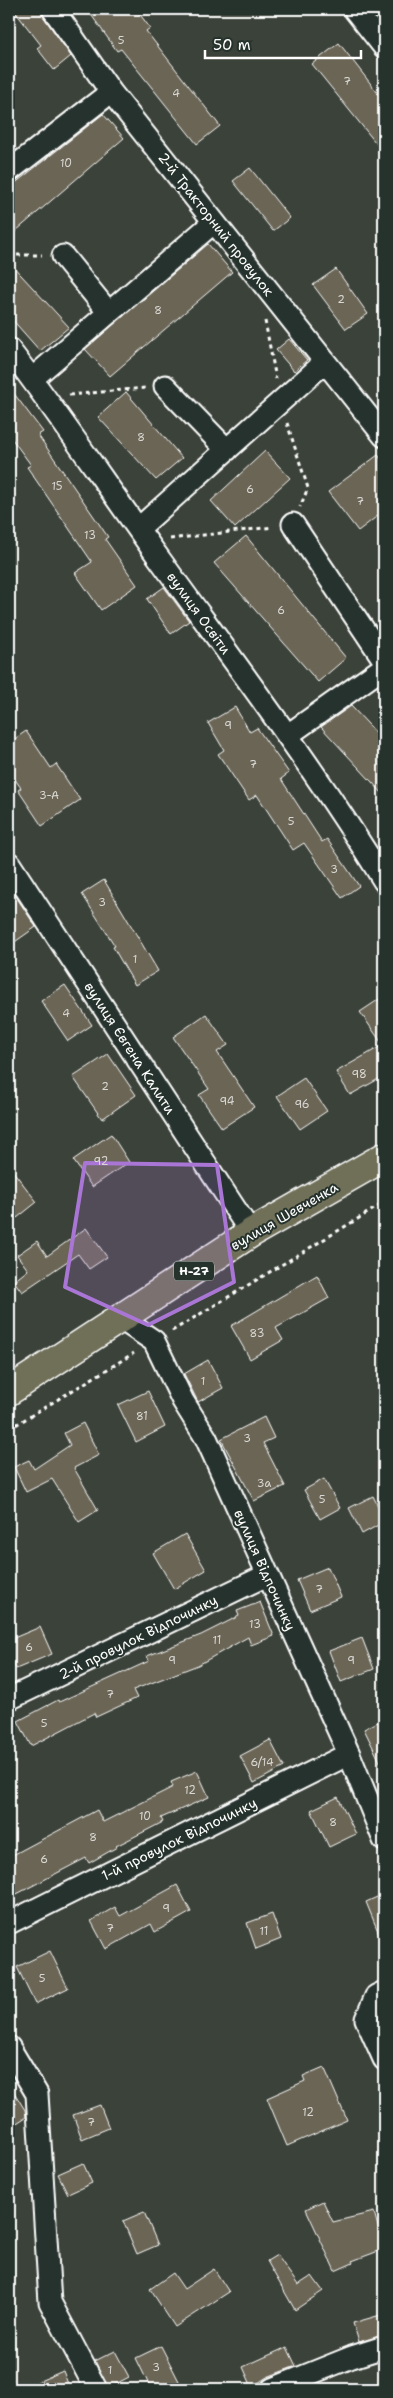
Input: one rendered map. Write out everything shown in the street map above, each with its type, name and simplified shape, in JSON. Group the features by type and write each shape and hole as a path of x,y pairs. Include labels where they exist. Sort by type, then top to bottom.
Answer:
{"main road":[{"name":"вулиця Шевченка","path":"9,1391 251,1233 384,1158"}],"street":[{"name":"2-й Тракторний провулок","path":"53,9 111,92 384,436"},
{"path":"354,9 384,47"},
{"path":"9,171 111,92"},
{"path":"32,379 214,222"},
{"path":"63,256 108,313"},
{"name":"вулиця Освіти","path":"9,349 46,397 143,536 288,735 383,876"},
{"path":"143,536 227,450 325,362"},
{"path":"165,386 227,450"},
{"path":"288,735 383,670 293,524"},
{"name":"вулиця Євгена Калити","path":"11,871 251,1233"},
{"name":"вулиця Відпочинку","path":"121,1319 154,1342 183,1401 206,1438 349,1754 384,1840"},
{"name":"2-й провулок Відпочинку","path":"9,1699 267,1574"},
{"name":"1-й провулок Відпочинку","path":"9,1923 349,1754"},
{"path":"384,1992 376,1996 366,2018 384,2058"},
{"path":"9,2046 37,2094 50,2302 96,2389"},
{"path":"272,2389 352,2357 384,2347"}],"path":[{"path":"9,255 63,256"},
{"path":"143,536 293,524 308,488 280,402 264,314"},
{"path":"46,397 165,386"},
{"path":"9,1429 384,1203"}],"highlighted area":[{"path":"85,1163 217,1165 234,1282 148,1325 65,1287"}],"building":[{"path":"13,9 41,9 43,16 71,56 54,70 37,48 41,45"},
{"path":"87,9 136,9 150,28 146,31 220,126 197,144 121,49 117,51"},
{"path":"339,43 384,101 384,153 312,64"},
{"path":"103,114 124,138 9,237 9,188"},
{"path":"250,168 290,218 273,231 233,181"},
{"path":"208,244 232,272 110,376 85,349"},
{"path":"9,262 69,327 40,351 9,316"},
{"path":"336,269 368,314 346,329 313,285"},
{"path":"289,339 307,360 294,371 276,350"},
{"path":"9,387 43,432 38,435 108,537 105,539 137,585 101,610 75,573 92,562 27,467 31,465 9,435"},
{"path":"126,392 182,458 156,480 98,417"},
{"path":"265,451 290,478 235,528 211,501"},
{"path":"378,455 384,463 384,511 358,531 328,492"},
{"path":"246,536 346,658 318,682 214,563"},
{"path":"164,587 189,621 171,634 147,599"},
{"path":"351,706 384,741 384,795 321,727"},
{"path":"235,707 250,732 257,728 289,773 281,779 322,842 327,839 359,886 342,898 304,843 293,850 257,795 249,800 218,754 224,750 208,723"},
{"path":"26,731 51,768 56,764 80,800 42,826 18,790 21,788 9,771 9,743"},
{"path":"104,880 158,971 135,985 113,947 115,946 82,894"},
{"path":"9,886 36,927 9,946"},
{"path":"65,985 92,1025 68,1041 41,1001"},
{"path":"384,996 384,1076 350,1095 336,1072 383,1045 360,1012"},
{"path":"206,1014 228,1045 217,1052 254,1107 222,1128 199,1095 209,1089 173,1037"},
{"path":"108,1054 136,1095 102,1119 73,1077"},
{"path":"304,1078 327,1111 300,1129 277,1096"},
{"path":"111,1134 129,1162 92,1187 73,1160"},
{"path":"9,1166 37,1202 17,1218 9,1208"},
{"path":"86,1228 107,1257 89,1269 78,1254 22,1292 14,1281 28,1270 17,1255 37,1241 47,1256"},
{"path":"317,1275 329,1298 276,1328 283,1340 250,1359 231,1326"},
{"path":"208,1360 223,1388 198,1402 184,1374"},
{"path":"148,1391 165,1427 136,1442 118,1405"},
{"path":"264,1417 274,1438 263,1443 285,1486 254,1501 221,1439"},
{"path":"83,1423 99,1455 74,1468 98,1510 79,1522 52,1479 26,1492 14,1467 29,1460 34,1469 70,1445 64,1433"},
{"path":"324,1479 340,1508 320,1519 304,1490"},
{"path":"373,1496 384,1518 384,1522 362,1534 349,1508"},
{"path":"185,1534 206,1570 174,1589 153,1553"},
{"path":"328,1567 341,1597 310,1610 297,1580"},
{"path":"260,1602 274,1636 251,1645 248,1637 198,1665 133,1690 137,1698 96,1717 94,1713 31,1746 18,1721 58,1700 59,1702 149,1661 147,1656 201,1635 239,1616 237,1611"},
{"path":"40,1627 52,1654 16,1669 9,1653 9,1640"},
{"path":"362,1638 374,1669 341,1682 329,1651"},
{"path":"384,1719 384,1770 364,1729"},
{"path":"270,1740 284,1767 254,1783 240,1756"},
{"path":"197,1771 209,1797 161,1818 163,1822 116,1846 89,1863 86,1858 9,1898 9,1857 97,1810 103,1822 173,1787 171,1782"},
{"path":"338,1797 356,1834 329,1847 311,1810"},
{"path":"177,1885 191,1912 155,1932 151,1924 106,1949 91,1921 115,1907 120,1916"},
{"path":"384,1894 384,1946 366,1902"},
{"path":"272,1914 281,1939 256,1949 247,1923"},
{"path":"50,1951 68,1988 35,2004 17,1967"},
{"path":"324,2067 347,2120 287,2146 267,2098 305,2081 303,2076"},
{"path":"9,2084 25,2110 26,2117 9,2128"},
{"path":"100,2105 109,2128 82,2139 73,2115"},
{"path":"83,2163 92,2183 68,2194 58,2174"},
{"path":"323,2201 333,2222 374,2212 384,2249 352,2261 353,2263 335,2271 306,2209"},
{"path":"144,2212 158,2245 137,2254 123,2221"},
{"path":"277,2255 298,2285 312,2276 323,2291 295,2310 267,2261"},
{"path":"214,2269 229,2292 175,2327 150,2289 173,2273 184,2289"},
{"path":"384,2314 384,2335 359,2342 353,2323"},
{"path":"161,2346 183,2389 151,2389 136,2358"},
{"path":"287,2347 296,2366 267,2377 252,2387 243,2367"},
{"path":"115,2351 129,2377 108,2388 95,2361"},
{"path":"63,2371 70,2389 21,2389"}]}
